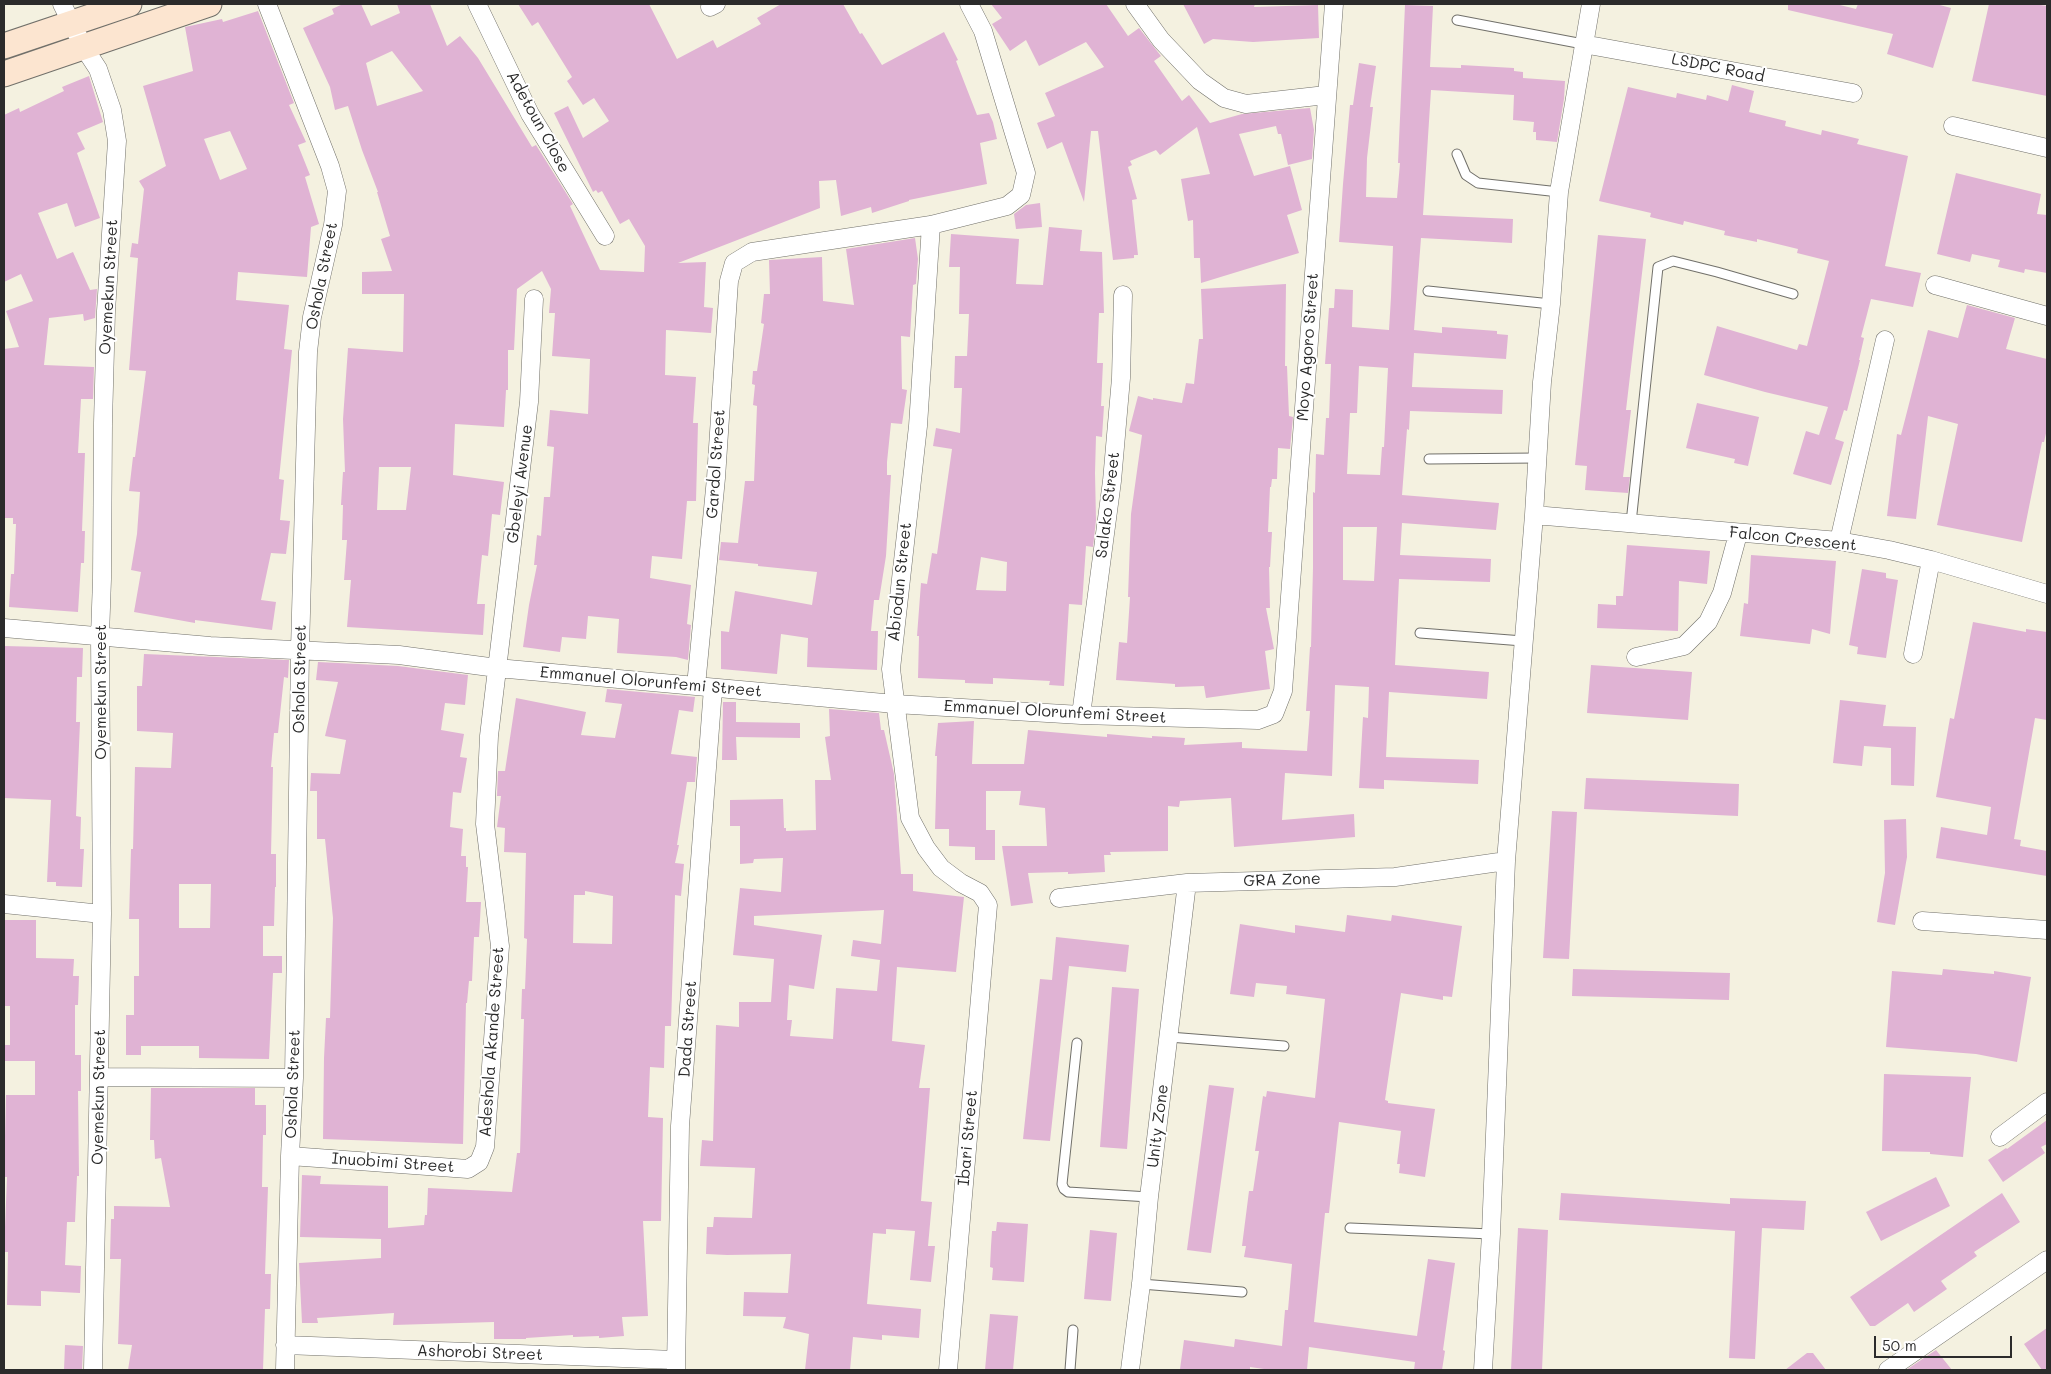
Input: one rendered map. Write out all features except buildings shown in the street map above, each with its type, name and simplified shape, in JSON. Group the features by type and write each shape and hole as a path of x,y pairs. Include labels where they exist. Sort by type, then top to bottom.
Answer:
{"main road":[{"path":"4,46 67,14 130,4"},
{"path":"4,74 209,4"}],"street":[{"name":"Oshola Street","path":"266,4 330,166 337,191 333,225 312,317 308,352 300,650 294,1078 290,1156 285,1370"},
{"name":"Adetoun Close","path":"476,4 530,114 605,236"},
{"path":"931,225 1007,206 1021,194 1026,173 983,31 969,4"},
{"path":"1135,4 1161,40 1200,81 1224,98 1246,104 1326,95"},
{"name":"Moyo Agoro Street","path":"1283,691 1334,4"},
{"path":"1483,1370 1491,1234 1506,861 1534,515 1542,382 1551,304 1559,192 1591,4"},
{"name":"Oyemekun Street","path":"67,14 83,46 98,69 109,102 117,142 106,320 100,636 102,914 100,1077 93,1370"},
{"name":"LSDPC Road","path":"1584,44 1853,94"},
{"path":"1953,126 2047,148"},
{"name":"Gardol Street","path":"704,687 729,281 734,264 752,252 931,225"},
{"name":"Abiodun Street","path":"931,225 918,426 891,669 910,818 926,848 941,868 961,883 980,893 988,905"},
{"path":"1935,286 2047,316"},
{"name":"Salako Street","path":"1081,715 1112,481 1121,378 1123,295"},
{"name":"Gbeleyi Avenue","path":"497,668 529,402 534,299"},
{"path":"1839,541 1886,340"},
{"name":"Falcon Crescent","path":"1534,515 1738,534 1839,541 1931,560 2047,594"},
{"path":"1636,657 1684,646 1708,622 1722,593 1738,534"},
{"path":"1913,654 1931,560"},
{"name":"Emmanuel Olorunfemi Street","path":"4,628 210,646 399,655 497,668 894,704 1081,715 1258,720 1274,714 1283,691"},
{"name":"Adeshola Akande Street","path":"485,1147 500,946 485,824 489,736 497,668"},
{"name":"Dada Street","path":"676,1365 680,1126 704,687"},
{"name":"GRA Zone","path":"1059,898 1187,882 1396,877 1506,861"},
{"name":"Unity Zone","path":"1130,1370 1141,1284 1148,1197 1187,882"},
{"path":"4,904 102,914"},
{"name":"Ibari Street","path":"948,1370 988,905"},
{"path":"1922,921 2047,930"},
{"path":"100,1077 294,1078"},
{"path":"2000,1137 2047,1102"},
{"name":"Inuobimi Street","path":"290,1156 468,1168 479,1162 485,1147"},
{"path":"1888,1370 2047,1260"},
{"name":"Ashorobi Street","path":"285,1345 676,1365"}],"lane":[{"path":"1457,20 1584,44"},
{"path":"1457,154 1466,175 1478,183 1559,192"},
{"path":"1631,523 1658,267 1673,261 1793,294"},
{"path":"1428,292 1551,304"},
{"path":"1429,459 1537,458"},
{"path":"1420,633 1523,641"},
{"path":"1169,1037 1284,1046"},
{"path":"1077,1043 1062,1184 1064,1189 1068,1192 1148,1197"},
{"path":"1350,1228 1491,1234"},
{"path":"1141,1284 1242,1292"},
{"path":"1070,1370 1072,1330"}]}
